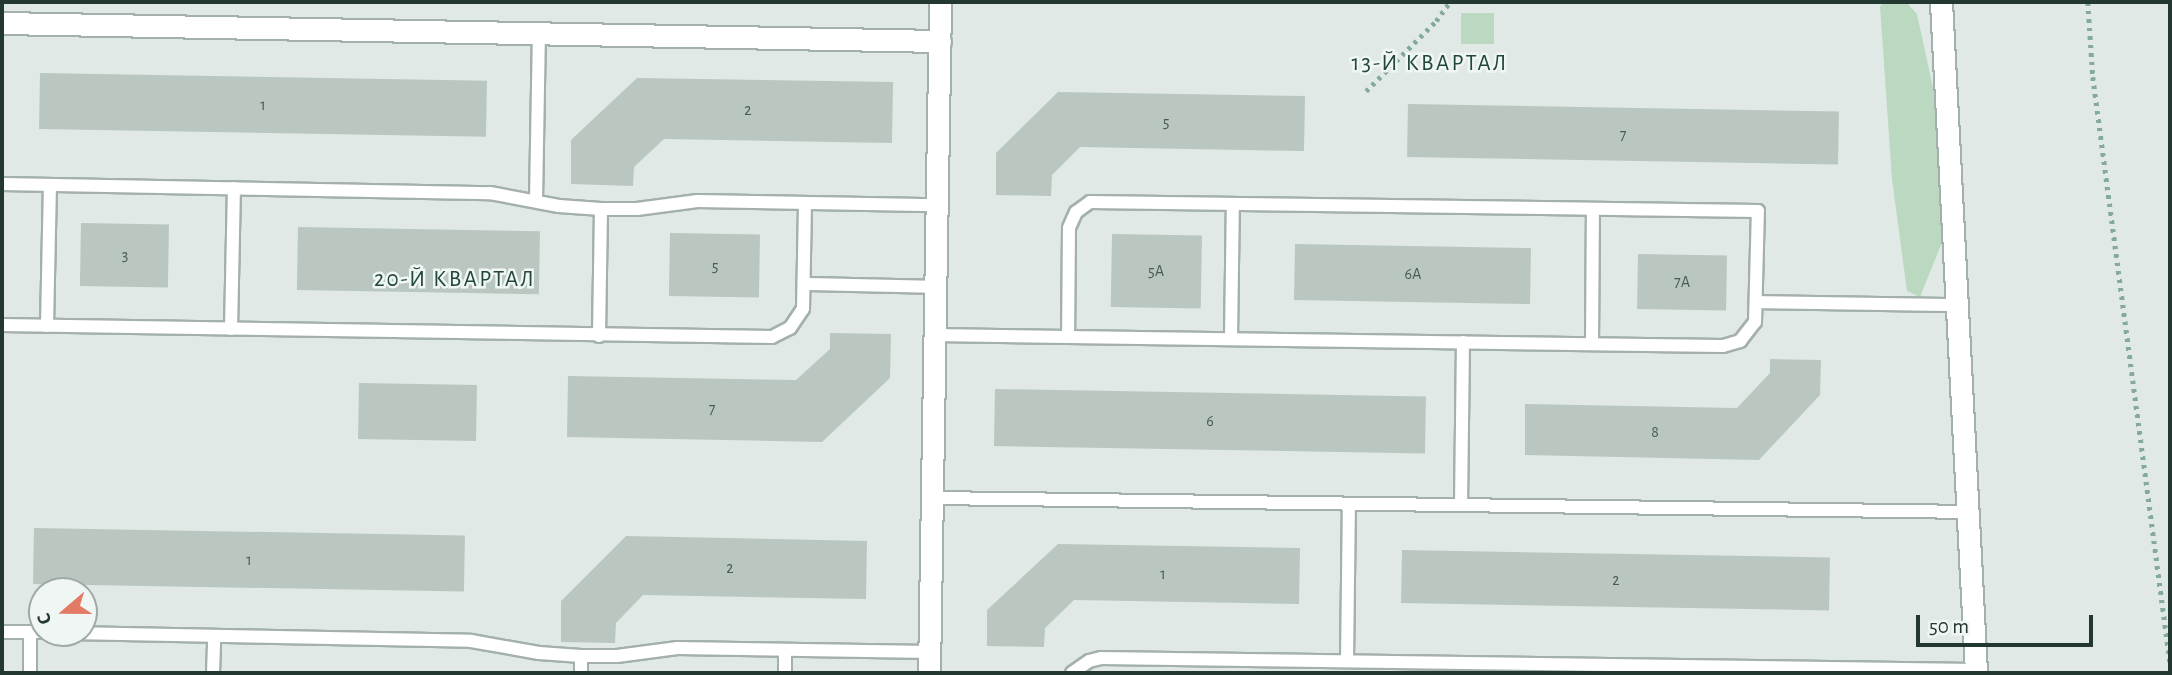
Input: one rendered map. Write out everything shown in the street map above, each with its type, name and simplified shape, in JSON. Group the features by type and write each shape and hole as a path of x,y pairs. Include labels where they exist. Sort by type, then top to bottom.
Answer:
{"street":[{"path":"930,663 940,2"},
{"path":"1941,2 1976,671"},
{"path":"2,23 940,41"}],"lane":[{"path":"536,201 539,33"},
{"path":"2,184 490,193 559,206 601,209 637,209 684,201 937,205"},
{"path":"47,326 50,185"},
{"path":"231,329 234,188"},
{"path":"934,335 1068,337 1463,342 1723,346 1740,341 1749,333 1755,321 1758,211 1090,202 1082,206 1071,219 1069,228 1068,337"},
{"path":"2,325 772,337 790,328 803,309 805,203"},
{"path":"1231,339 1233,204"},
{"path":"599,336 601,209"},
{"path":"1592,344 1593,209"},
{"path":"804,284 935,287"},
{"path":"1757,302 1957,305"},
{"path":"1461,505 1463,342"},
{"path":"932,498 1968,512"},
{"path":"1347,661 1349,504"},
{"path":"2,632 28,632"},
{"path":"98,634 480,641 539,653 581,656 617,656 664,648 785,650 930,663"},
{"path":"213,673 214,636"},
{"path":"30,673 34,647"},
{"path":"785,650 785,673"},
{"path":"581,656 581,673"},
{"path":"1072,673 1089,661 1101,658 1231,666 1347,661 1588,669 1976,671"}],"path":[{"path":"1366,91 1436,21 1450,2"},
{"path":"2088,2 2093,77 2170,662"}],"green space":[{"path":"1885,2 1906,2 1917,14 1938,111 1943,240 1920,297 1907,291 1892,179 1880,6"},
{"path":"1461,13 1494,13 1494,44 1461,44"}],"building":[{"path":"40,73 487,81 486,137 39,129"},
{"path":"637,78 893,82 892,143 664,139 634,167 633,186 571,184 571,140"},
{"path":"1058,92 1305,96 1304,151 1080,147 1052,175 1051,196 996,195 996,153"},
{"path":"1408,104 1839,112 1838,165 1407,157"},
{"path":"81,223 169,225 168,288 80,286"},
{"path":"298,227 540,231 539,294 297,290"},
{"path":"670,233 760,235 759,298 669,296"},
{"path":"1112,234 1202,236 1201,309 1111,307"},
{"path":"1295,244 1531,248 1530,304 1294,300"},
{"path":"1638,254 1727,256 1726,311 1637,309"},
{"path":"830,333 891,334 890,378 822,442 567,437 568,376 796,380 830,349"},
{"path":"1770,359 1821,360 1820,395 1759,460 1525,455 1525,404 1737,408 1770,373"},
{"path":"359,383 477,385 476,441 358,439"},
{"path":"995,389 1426,397 1425,454 994,446"},
{"path":"34,528 465,536 464,592 98,585 98,577 33,577"},
{"path":"626,536 867,541 866,599 643,595 616,623 615,643 561,642 561,601"},
{"path":"1058,544 1300,548 1299,604 1074,600 1045,628 1044,647 987,646 987,610"},
{"path":"1402,550 1830,557 1829,610 1401,603"}],"district":[{"name":"13-Й КВАРТАЛ","path":"1430,64"},
{"name":"20-Й КВАРТАЛ","path":"455,280"}]}
